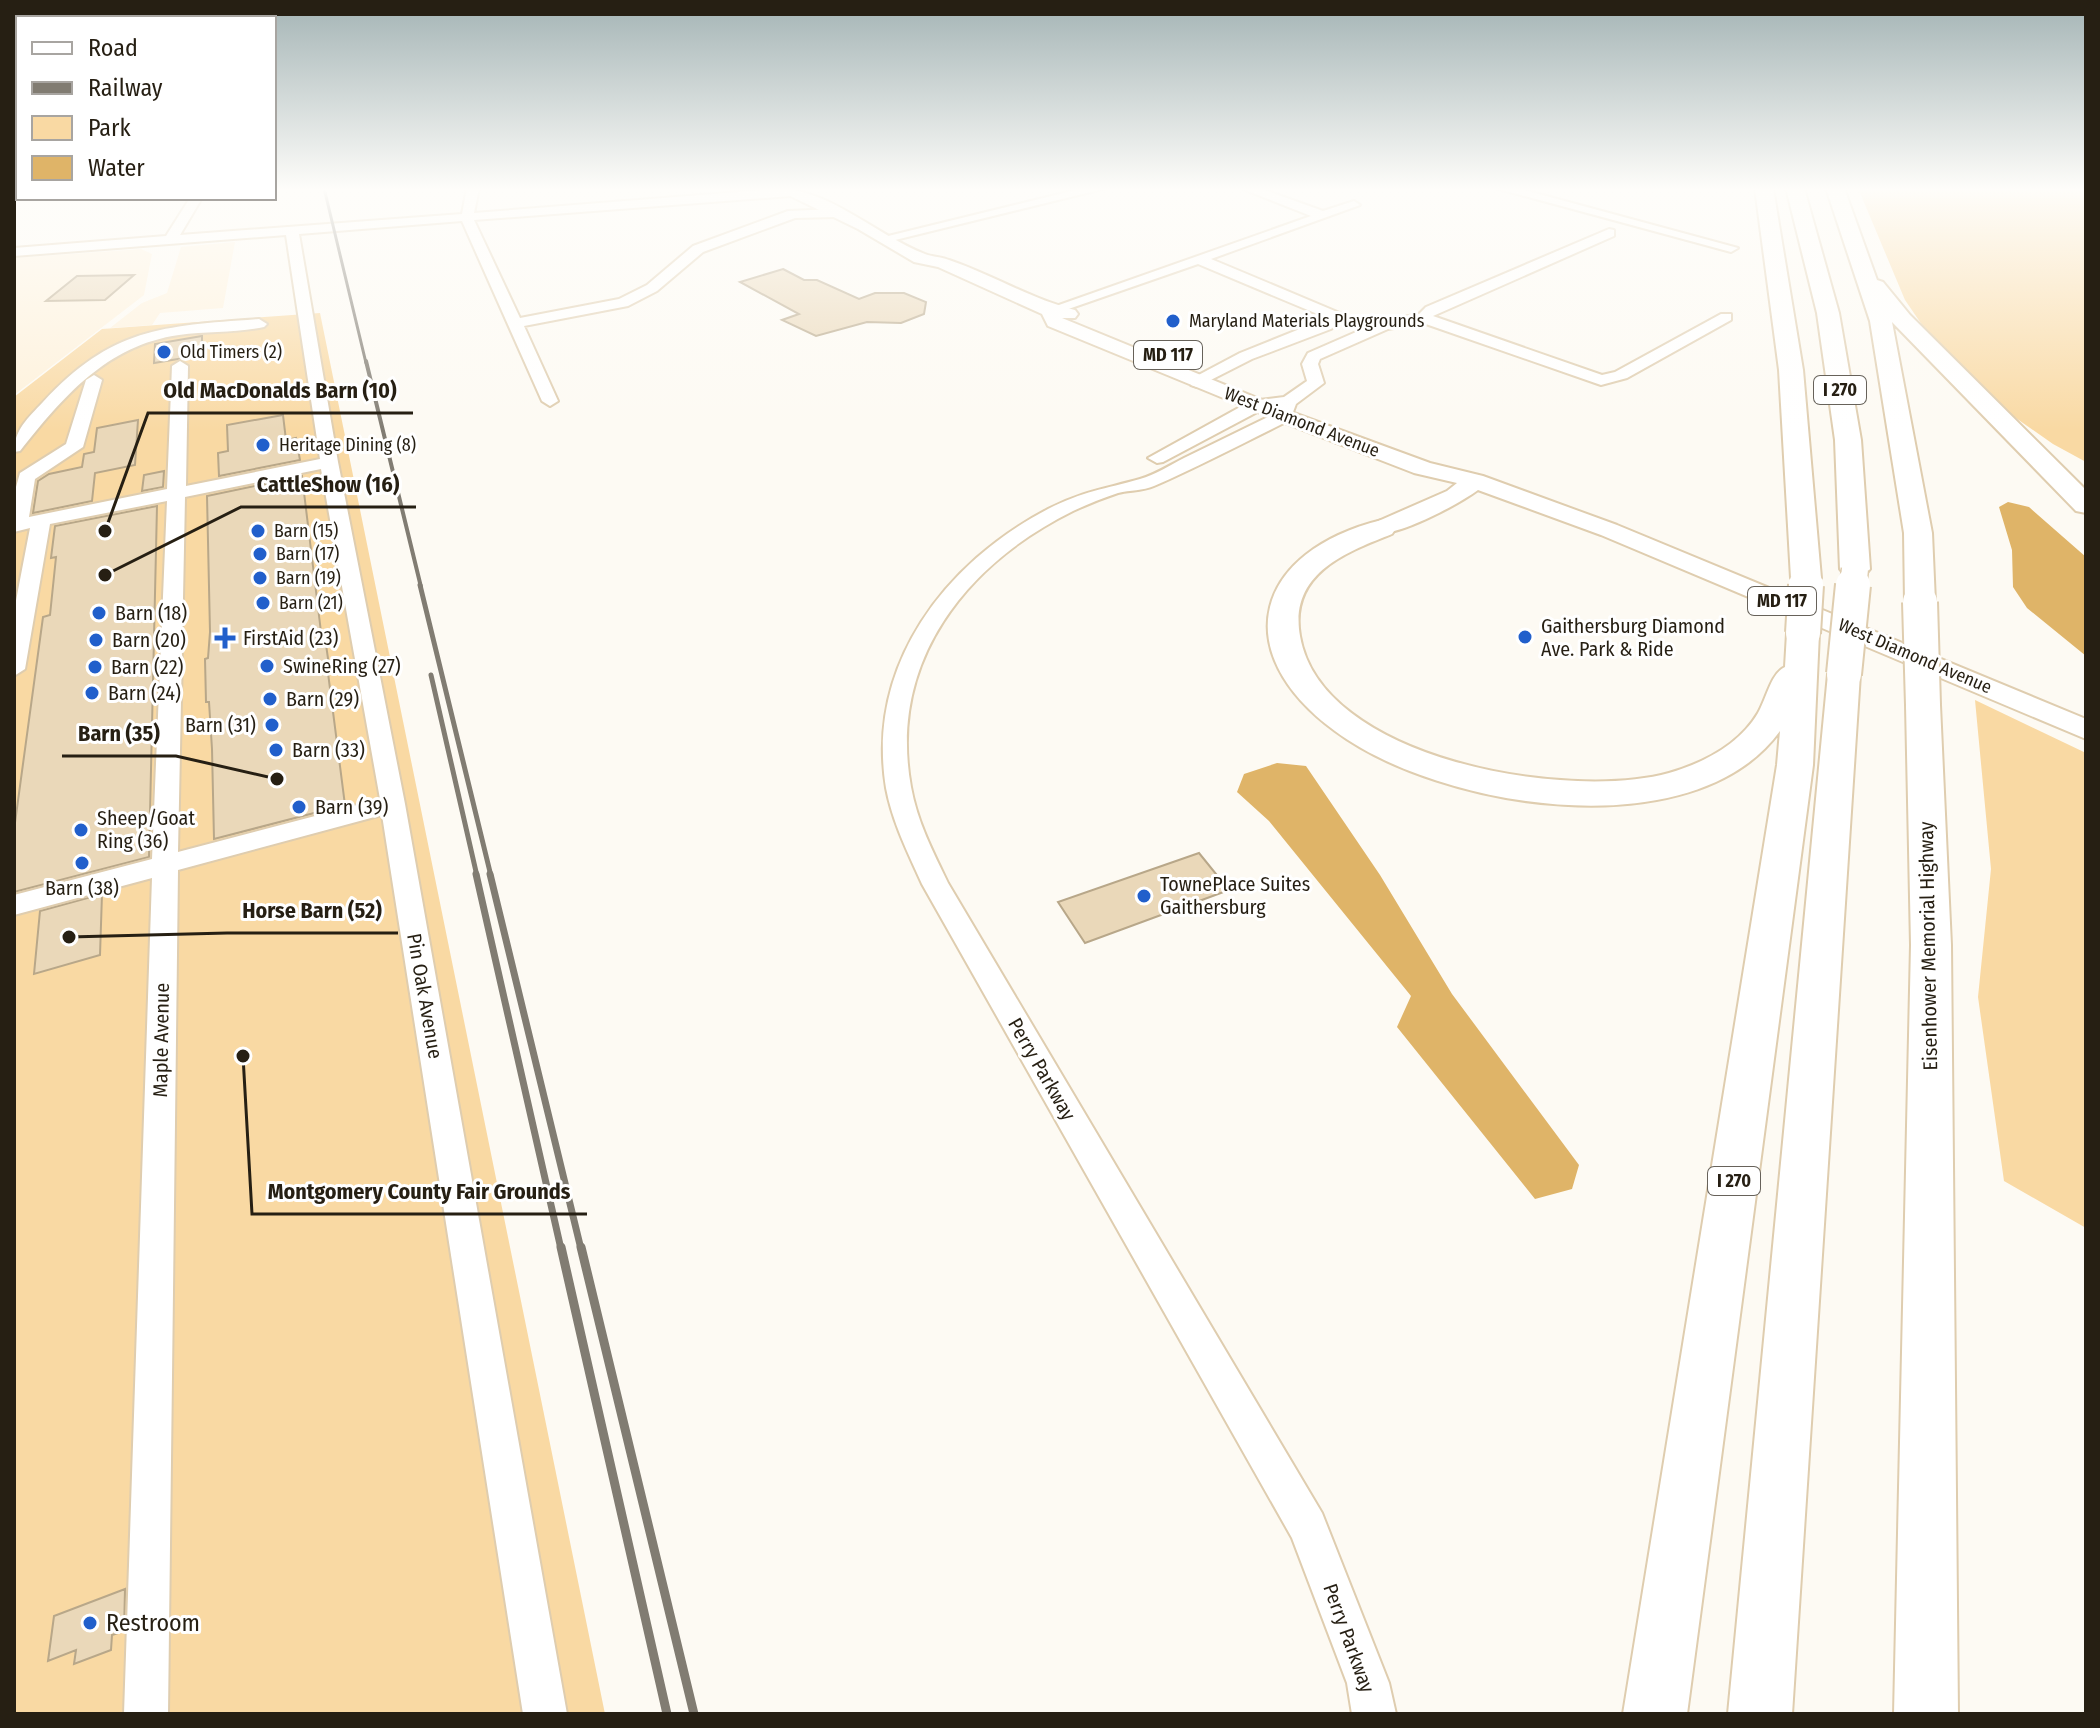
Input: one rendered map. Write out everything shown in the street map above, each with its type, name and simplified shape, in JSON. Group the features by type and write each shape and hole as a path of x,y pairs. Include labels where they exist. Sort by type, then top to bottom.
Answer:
{"highway":[{"name":"I 270","path":"1655,1714 1795,765 1806,578 1789,355 1776,269"},
{"path":"1797,448 1801,269"},
{"name":"I 270","path":"1760,1714 1855,569 1848,440 1828,313 1816,269"},
{"path":"1864,271 1902,320 2086,505"},
{"name":"Eisenhower Memorial Highway","path":"1864,271 1881,321 1918,533 1931,945 1926,1714"},
{"path":"1382,528 1340,546 1314,563 1294,582 1285,603 1282,626 1294,672 1307,689 1362,734 1424,764 1498,786 1580,795 1624,793 1663,786 1730,761 1754,741 1779,712 1802,640"}],"main road":[{"name":"West Diamond Avenue","path":"955,269 1049,311 1055,322 1286,409 1436,458 1475,481 1609,530 1964,676 2086,730"},
{"name":"West Diamond Avenue","path":"1204,377 1257,405 1286,409"},
{"path":"1382,528 1455,496 1475,481"}],"street":[{"name":"Pin Oak Avenue","path":"298,269 329,462 393,804 545,1714"},
{"path":"491,269 550,401"},
{"path":"517,323 584,312 639,297 674,269"},
{"path":"1049,311 1174,269"},
{"path":"1204,377 1335,320 1334,313 1222,269"},
{"name":"West Diamond Avenue","path":"1286,409 1316,386 1310,362 1317,353 1396,321 1424,318 1431,310 1527,269"},
{"path":"1424,318 1601,380 1621,375 1726,317"},
{"path":"14,447 46,407 117,348 148,336 259,324"},
{"name":"Maple Avenue","path":"146,1714 180,366"},
{"path":"94,380 74,447 26,477 16,525 329,462"},
{"name":"Perry Parkway","path":"1119,485 1125,475 1257,405"},
{"name":"Perry Parkway","path":"1286,409 1144,484 1119,485 1044,519 973,568 952,591 918,641 899,695 895,724 899,791 909,828 935,884 1308,1527 1368,1683 1374,1714"},
{"path":"14,669 41,520"},
{"path":"14,905 393,804"}],"shaded area":[{"path":"14,269 149,269 144,295 14,395"},
{"path":"174,269 230,269 223,308 160,313 152,325 110,328 142,303 167,293"}],"green space":[{"path":"1892,269 2086,269 2086,462 2053,444 2003,409 1933,341 1905,300"},
{"path":"320,313 605,1714 14,1714 14,397 102,329"},
{"path":"1975,700 2086,753 2086,1228 2004,1181 1978,997 1991,869"}],"water":[{"path":"2008,502 2029,507 2086,557 2086,656 2027,608 2013,587 2012,550 1999,507"},
{"path":"1277,763 1306,766 1380,875 1452,994 1579,1165 1572,1189 1535,1199 1397,1027 1411,996 1269,821 1237,792 1244,774"}],"building":[{"path":"783,269 804,280 817,280 859,299 875,293 904,293 926,302 924,314 901,323 867,322 816,336 782,320 799,314 740,282"},
{"path":"134,275 105,300 46,301 77,276"},
{"name":"Old Timers (2)","path":"202,336 202,355 154,363 155,344"},
{"name":"Heritage Dining (8)","path":"283,415 286,440 296,438 300,460 219,476 218,453 228,451 227,425"},
{"path":"138,420 135,465 95,473 92,501 33,513 38,481 49,474 82,467 84,454 94,452 97,428"},
{"path":"164,471 163,487 142,491 144,475"},
{"path":"302,476 345,805 214,839 212,749 205,659 208,658 210,632 207,496"},
{"path":"157,506 149,857 14,892 14,830 43,617 50,615 56,557 51,558 55,526"},
{"name":"TownePlace Suites Gaithersburg","path":"1199,853 1229,890 1085,943 1058,902"},
{"path":"102,894 100,955 34,974 40,911"},
{"name":"Restroom","path":"125,1589 124,1631 112,1635 111,1650 74,1664 76,1650 48,1661 54,1616"}],"railway":[{"path":"343,269 366,363"},
{"path":"366,361 421,587"},
{"path":"420,585 491,876"},
{"path":"431,675 477,876"},
{"path":"476,874 561,1249"},
{"path":"490,874 581,1249"},
{"path":"561,1247 667,1714"},
{"path":"581,1247 694,1714"}],"place":[{"name":"Maryland Materials Playgrounds","path":"1173,321"},
{"name":"Old Timers (2)","path":"164,352"},
{"name":"Heritage Dining (8)","path":"263,445"},
{"name":"Old MacDonalds Barn (10)","path":"105,531"},
{"name":"Barn (15)","path":"258,531"},
{"name":"Barn (17)","path":"260,554"},
{"name":"CattleShow (16)","path":"105,575"},
{"name":"Barn (19)","path":"260,578"},
{"name":"Barn (21)","path":"263,603"},
{"name":"Barn (18)","path":"99,613"},
{"name":"Gaithersburg Diamond Ave. Park & Ride","path":"1525,637"},
{"name":"FirstAid (23)","path":"225,638"},
{"name":"Barn (20)","path":"96,640"},
{"name":"SwineRing (27)","path":"267,666"},
{"name":"Barn (22)","path":"95,667"},
{"name":"Barn (24)","path":"92,693"},
{"name":"Barn (29)","path":"270,699"},
{"name":"Barn (31)","path":"272,725"},
{"name":"Barn (33)","path":"276,750"},
{"name":"Barn (35)","path":"277,779"},
{"name":"Barn (39)","path":"299,807"},
{"name":"Sheep/Goat Ring (36)","path":"81,830"},
{"name":"Barn (38)","path":"82,863"},
{"name":"TownePlace Suites Gaithersburg","path":"1144,896"},
{"name":"Horse Barn (52)","path":"69,937"},
{"name":"Montgomery County Fair Grounds","path":"243,1056"},
{"name":"Restroom","path":"90,1623"}]}
